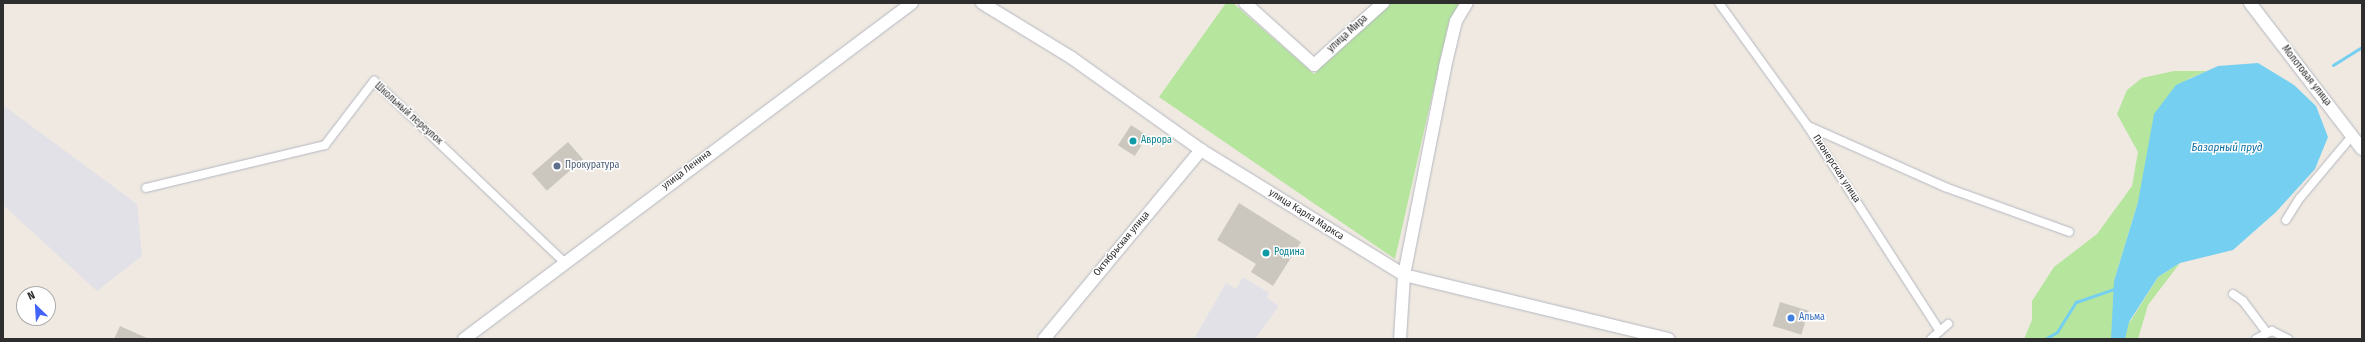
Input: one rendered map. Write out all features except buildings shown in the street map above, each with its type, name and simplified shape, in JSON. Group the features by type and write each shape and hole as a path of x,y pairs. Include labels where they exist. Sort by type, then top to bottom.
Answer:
{"street":[{"name":"улица Ленина","path":"464,339 564,262 912,3"},
{"name":"улица Карла Маркса","path":"982,3 1072,58 1201,150 1404,275 1668,339"},
{"name":"улица Мира","path":"1245,3 1314,65 1383,3"},
{"path":"1400,339 1404,275 1445,67 1456,21 1467,3"},
{"name":"Пионерская улица","path":"1719,3 1807,125 1940,331"},
{"name":"Молотовая улица","path":"2250,3 2362,149"},
{"name":"Школьный переулок","path":"146,188 325,145 374,81 564,262"},
{"path":"1807,125 1946,187 2069,232"},
{"path":"2286,220 2300,198 2352,136"},
{"name":"Октябрьская улица","path":"1044,339 1201,150"},
{"path":"2233,294 2243,301 2266,332"},
{"path":"1931,339 1948,324"},
{"path":"2256,339 2266,332 2278,333 2288,339"}],"shaded area":[{"path":"3,105 137,204 142,256 97,291 3,205"},
{"path":"1243,277 1269,293 1267,298 1279,306 1255,339 1194,339 1226,283 1236,289"}],"green space":[{"path":"1226,3 1233,3 1314,74 1391,3 1460,3 1449,21 1395,259 1159,97"},
{"path":"2174,71 2207,71 2188,79 2138,202 2114,281 2130,322 2158,277 2180,263 2148,305 2138,339 2024,339 2032,320 2032,301 2054,267 2097,234 2132,186 2138,152 2117,114 2127,90 2142,78"}],"water":[{"name":"Базарный пруд","path":"2258,63 2294,85 2316,106 2328,137 2315,169 2276,212 2233,250 2180,263 2158,277 2129,322 2125,339 2111,339 2114,281 2138,202 2154,114 2176,85 2218,66"}],"waterway":[{"path":"2333,65 2362,47"},
{"path":"2045,339 2057,332 2076,302 2113,289"}],"place":[{"name":"Аврора","path":"1133,141"},
{"name":"Прокуратура","path":"557,166"},
{"name":"Родина","path":"1266,253"},
{"name":"Альма","path":"1791,318"}]}
